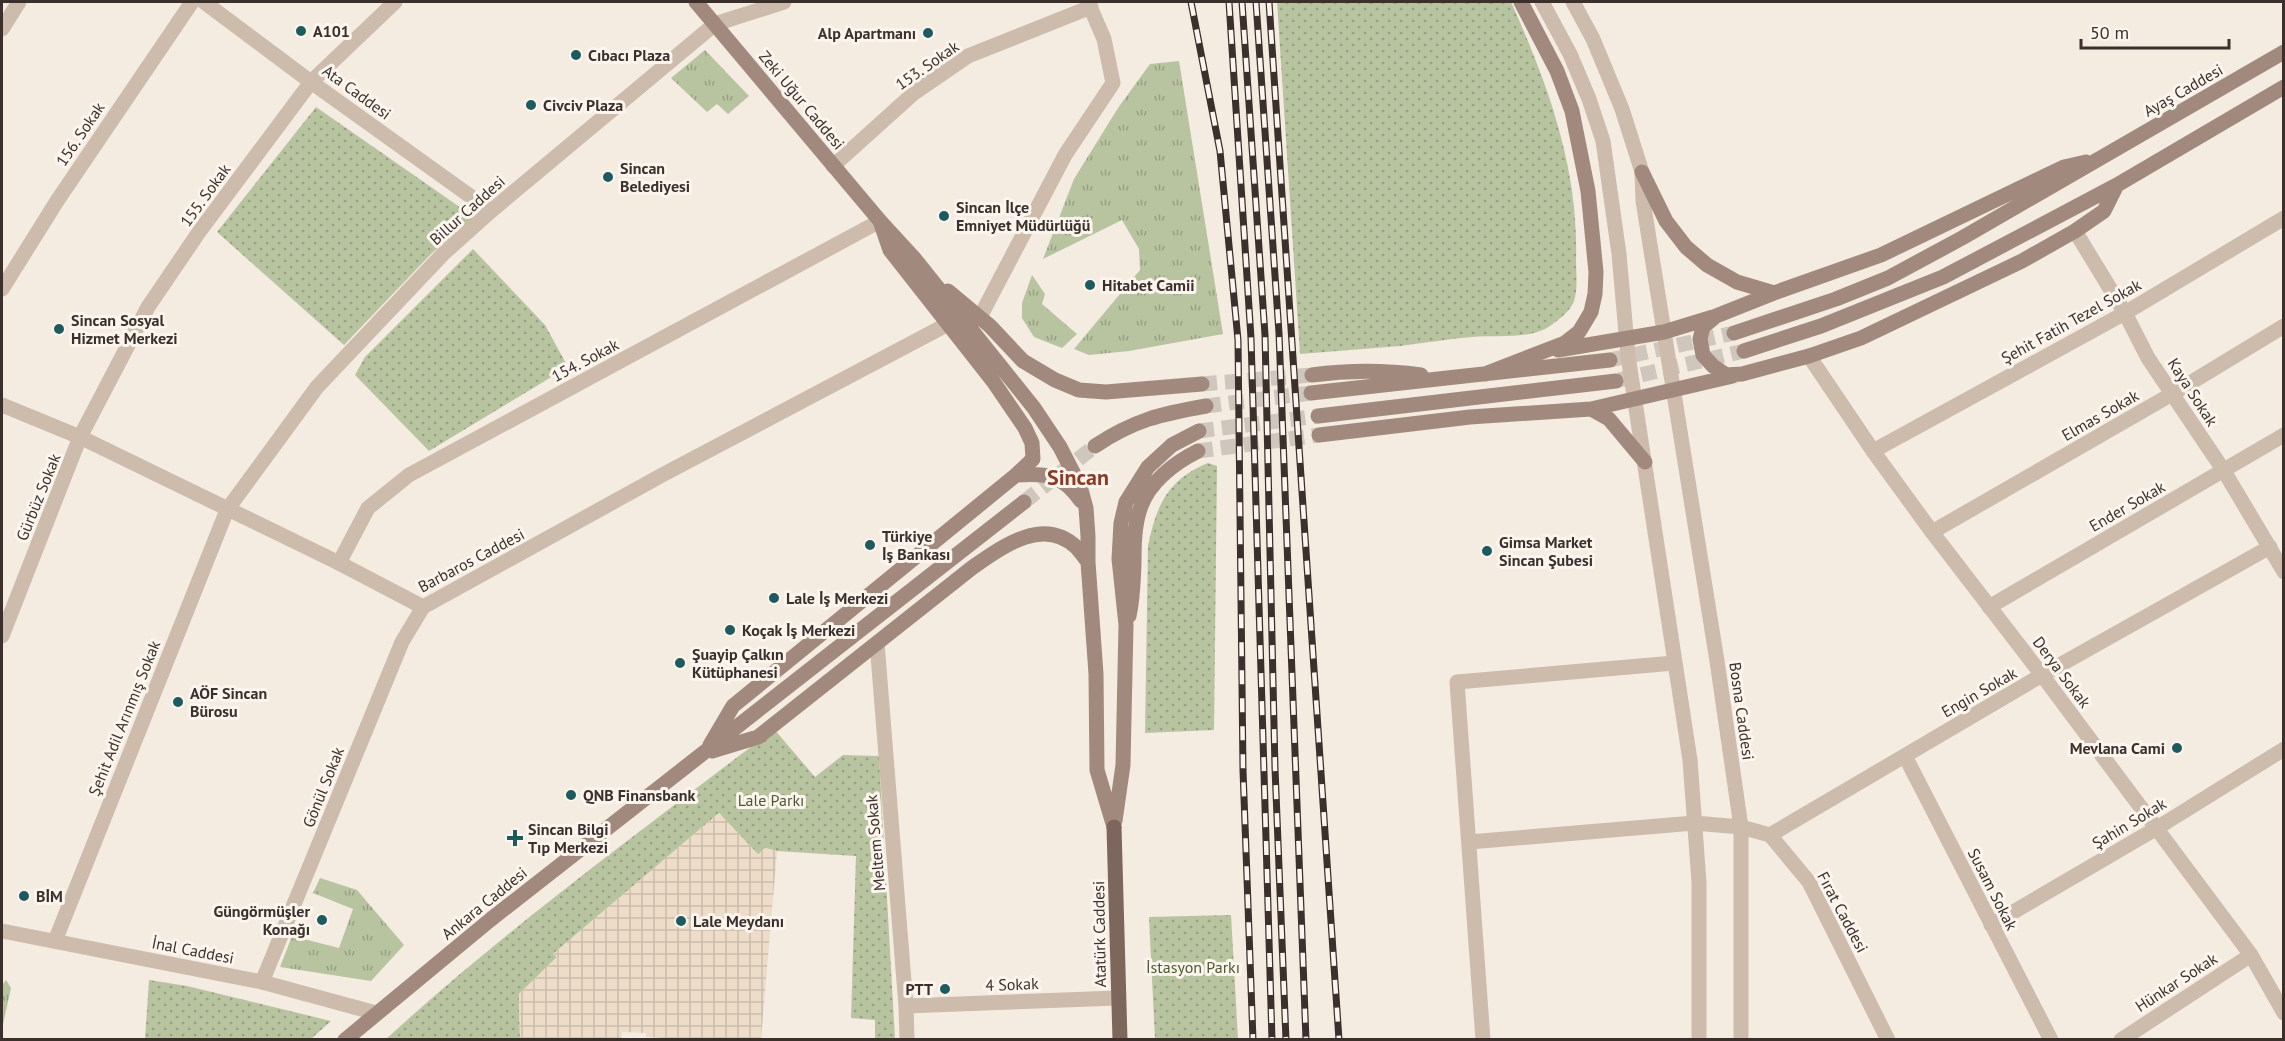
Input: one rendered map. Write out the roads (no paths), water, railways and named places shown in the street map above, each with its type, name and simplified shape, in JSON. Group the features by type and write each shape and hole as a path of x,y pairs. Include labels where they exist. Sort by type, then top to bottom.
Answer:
{"main road":[{"name":"Zeki Uğur Caddesi","path":"696,2 925,272"},
{"path":"1485,374 1565,343 1579,332 1591,312 1595,294 1596,273 1588,190 1572,111 1557,71 1521,2"},
{"name":"Ayaş Caddesi","path":"1734,333 1836,299 1888,278 2101,159 2283,52"},
{"path":"1744,351 1821,326 1943,277 2117,185 2283,87"},
{"path":"1543,352 1664,332 1716,316 1881,255 2064,167 2101,159"},
{"path":"1642,172 1666,222 1686,247 1707,265 1737,282 1774,293"},
{"path":"1319,435 1470,417 1591,410 1809,356 1861,338 2022,261 2075,231 2104,211 2117,185"},
{"path":"704,754 733,706 1033,459 1032,443 993,381 891,250 880,221"},
{"path":"925,272 980,317 1023,361 1055,380 1079,390 1106,392 1202,384"},
{"path":"925,272 1034,408 1060,447 1080,486 1086,508 1088,536 1096,674 1097,770 1114,827"},
{"path":"1716,316 1703,327 1700,339 1703,355 1726,375 1742,374"},
{"path":"1311,393 1610,360"},
{"path":"1312,375 1345,370 1388,371 1445,378"},
{"path":"1318,416 1616,381"},
{"path":"1095,446 1113,434 1157,415 1206,406"},
{"path":"1591,410 1609,419 1645,462"},
{"path":"1114,827 1123,765 1126,625 1119,559 1121,523 1126,502 1148,467 1172,445 1199,431"},
{"path":"1126,625 1134,597 1135,534 1140,508 1167,470 1198,451"},
{"path":"1016,475 1040,473 1052,475 1073,490 1086,508"},
{"name":"Ankara Caddesi","path":"345,1040 490,920 1024,502"},
{"path":"704,754 758,737 973,567 1022,537 1036,533 1048,533 1062,538 1076,546 1088,562"},
{"name":"Atatürk Caddesi","path":"1114,827 1120,1040"}],"street":[{"path":"2,29 20,2"},
{"name":"156. Sokak","path":"2,289 57,201 192,2"},
{"name":"Ata Caddesi","path":"204,2 490,211"},
{"name":"155. Sokak","path":"80,437 148,307 199,232 312,82 395,2"},
{"name":"Billur Caddesi","path":"227,510 317,387 443,254 490,211 716,24 784,2"},
{"path":"1542,2 1570,54 1589,99 1603,141 1619,254 1626,337 1690,760 1698,882 1699,1040"},
{"name":"Bosna Caddesi","path":"1573,2 1593,39 1622,110 1642,172 1642,201 1717,661 1741,827 1741,1040"},
{"path":"980,317 1065,155 1113,83 1104,39 1090,4"},
{"name":"153. Sokak","path":"833,166 914,93 968,56 1090,4"},
{"name":"Şehit Fatih Tezel Sokak","path":"1873,451 2125,313 2283,218"},
{"name":"154. Sokak","path":"339,563 368,508 409,475 880,221"},
{"name":"Kaya Sokak","path":"2075,231 2125,313 2148,358 2224,471 2283,572"},
{"name":"Barbaros Caddesi","path":"2,405 80,437 339,563 423,608 664,474 948,324"},
{"name":"Elmas Sokak","path":"1932,532 2172,394 2283,326"},
{"name":"Derya Sokak","path":"1809,356 1873,451 1932,532 2251,955 2283,1012"},
{"name":"Ender Sokak","path":"1989,607 2283,435"},
{"name":"Gürbüz Sokak","path":"2,636 80,437"},
{"name":"Şehit Adil Arınmış Sokak","path":"55,941 227,510"},
{"name":"Engin Sokak","path":"1770,835 2042,675 2270,547"},
{"name":"Gönül Sokak","path":"262,982 402,642 423,608"},
{"name":"Meltem Sokak","path":"878,643 907,1040"},
{"path":"1483,1040 1457,682 1674,663"},
{"name":"Şahin Sokak","path":"1991,925 2157,828 2283,749"},
{"name":"Susam Sokak","path":"1905,756 2051,1040"},
{"path":"1469,842 1694,823 1741,827 1770,835"},
{"name":"Fırat Caddesi","path":"1770,835 1809,882 1888,1040"},
{"name":"İnal Caddesi","path":"2,932 262,982 376,1013"},
{"name":"Hünkar Sokak","path":"2121,1040 2251,955"},
{"name":"4 Sokak","path":"906,1006 1118,998"}],"tunnel":[{"path":"1610,360 1734,333"},
{"path":"1619,380 1744,351"},
{"path":"1202,384 1312,375"},
{"path":"1206,406 1311,393"},
{"path":"1199,431 1318,416"},
{"path":"1198,451 1319,435"},
{"path":"1024,502 1095,446"}],"railway":[{"path":"1191,2 1220,151 1238,340 1243,770 1253,1040"},
{"path":"1229,2 1251,338 1272,1040"},
{"path":"1242,2 1265,335 1275,768 1286,1040"},
{"path":"1256,2 1279,333 1306,1040"},
{"path":"1269,2 1339,1040"}],"place":[{"name":"A101","path":"301,31"},
{"name":"Alp Apartmanı","path":"928,33"},
{"name":"Cıbacı Plaza","path":"576,55"},
{"name":"Civciv Plaza","path":"531,105"},
{"name":"Sincan Belediyesi","path":"608,177"},
{"name":"Sincan İlçe Emniyet Müdürlüğü","path":"944,216"},
{"name":"Hitabet Camii","path":"1090,285"},
{"name":"Sincan Sosyal Hizmet Merkezi","path":"59,329"},
{"name":"Türkiye İş Bankası","path":"870,545"},
{"name":"Gimsa Market Sincan Şubesi","path":"1487,551"},
{"name":"Lale İş Merkezi","path":"774,598"},
{"name":"Koçak İş Merkezi","path":"730,630"},
{"name":"Şuayip Çalkın Kütüphanesi","path":"680,663"},
{"name":"AÖF Sincan Bürosu","path":"178,702"},
{"name":"Mevlana Cami","path":"2177,748"},
{"name":"QNB Finansbank","path":"571,795"},
{"name":"Sincan Bilgi Tıp Merkezi","path":"515,838"},
{"name":"BİM","path":"24,896"},
{"name":"Güngörmüşler Konağı","path":"322,920"},
{"name":"Lale Meydanı","path":"681,921"},
{"name":"PTT","path":"945,989"}],"district":[{"name":"Sincan","path":"1078,477"}],"park label":[{"name":"Lale Parkı","path":"771,800"},
{"name":"İstasyon Parkı","path":"1193,967"}]}
